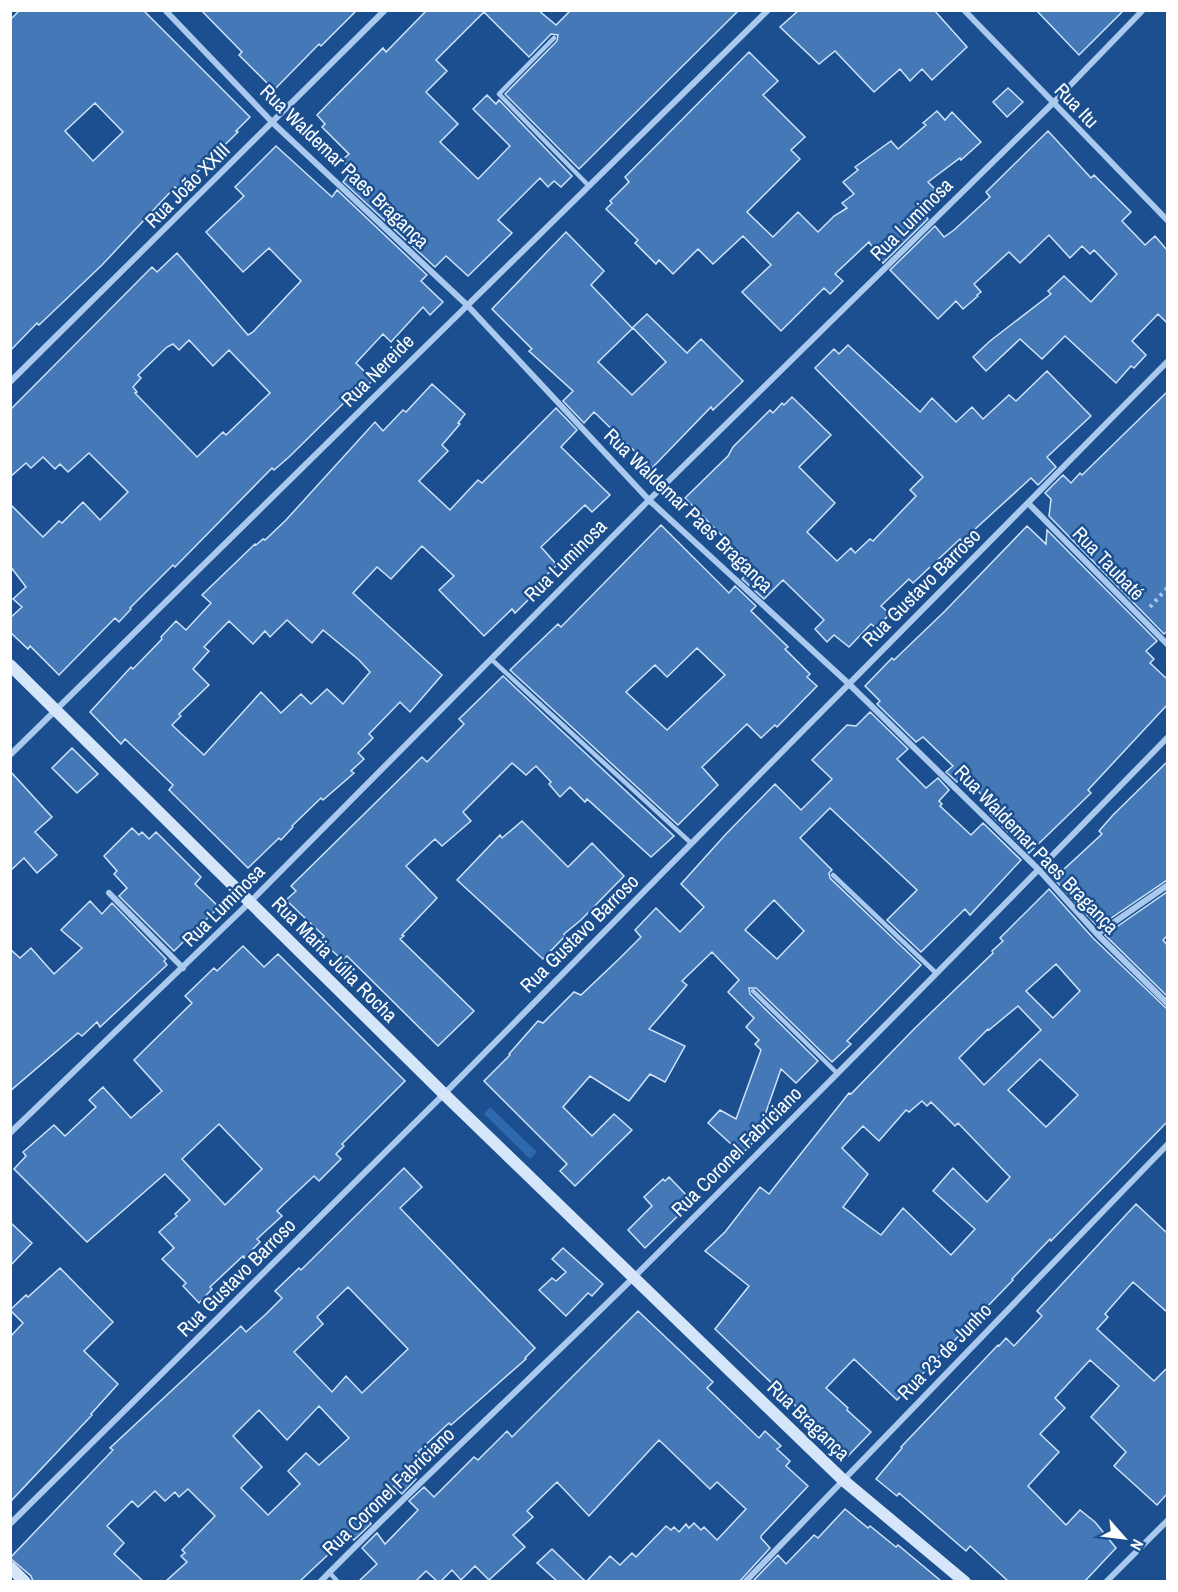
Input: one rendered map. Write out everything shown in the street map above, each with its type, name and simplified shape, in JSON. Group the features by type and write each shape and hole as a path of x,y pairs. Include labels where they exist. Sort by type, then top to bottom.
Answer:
{"street":[{"name":"Rua Waldemar Paes Bragança","path":"165,10 273,123 467,305 649,500 848,683 1039,870 1097,934 1167,1004"},
{"name":"Rua João XXIII","path":"10,382 385,10"},
{"name":"Rua Nereide","path":"10,755 768,10"},
{"name":"Rua Itu","path":"964,10 1167,221"},
{"name":"Rua Luminosa","path":"10,1133 250,902 649,500 1053,103 1143,10"},
{"name":"Rua Gustavo Barroso","path":"10,1524 444,1094 1167,361"},
{"name":"Rua Taubaté","path":"1028,503 1167,645"},
{"name":"Rua Maria Júlia Rocha","path":"10,665 633,1278"},
{"name":"Rua Coronel Fabriciano","path":"320,1581 382,1518 633,1278 1039,870 1167,736"},
{"path":"1097,934 1167,885"},
{"path":"109,893 183,968"},
{"name":"Rua 23 de Junho","path":"745,1581 1167,1144"},
{"name":"Rua Bragança","path":"633,1278 843,1480 965,1581"},
{"path":"1106,1581 1167,1520"},
{"path":"10,1567 25,1581"}],"lane":[{"path":"554,38 500,94 589,186"},
{"path":"491,658 691,843"},
{"path":"833,875 936,973"},
{"path":"753,991 837,1073"},
{"path":"329,1572 338,1581"}],"path":[{"path":"1141,618 1167,587"}],"shaded area":[{"path":"490,1107 537,1152 530,1159 484,1114"}],"building":[{"path":"20,10 143,10 250,117 236,131 238,132 179,190 175,187 102,265 39,325 37,323 10,351 10,20","holes":["95,103 123,132 93,161 65,131"]},
{"path":"201,10 357,10 321,46 319,44 274,90 239,55 242,52"},
{"path":"427,10 538,10 556,25 571,10 739,10 579,169 505,94 557,41 558,35 551,34 529,57 484,12 436,60 447,71 426,92 458,124 440,142 478,179 510,146 473,109 487,95 496,104 499,100 572,176 561,187 554,181 548,187 540,178 498,220 512,233 468,276 446,256 435,267 343,182 352,170 342,160 349,154 322,127 325,124 317,115 383,48 386,52"},
{"path":"799,10 934,10 967,47 932,80 922,69 910,81 900,69 874,92 835,51 819,64 780,27"},
{"path":"1036,10 1124,10 1079,55"},
{"path":"749,52 778,81 763,95 805,137 791,150 800,159 747,212 773,237 798,212 818,232 834,216 847,208 842,203 854,194 843,182 858,170 855,167 891,141 898,149 926,125 923,123 937,111 945,120 952,112 981,142 961,160 960,158 928,182 935,189 929,196 932,200 921,211 928,219 883,263 869,242 835,274 843,281 830,294 824,288 781,331 742,292 771,265 743,236 713,264 698,249 673,274 659,260 656,264 635,243 638,240 606,209 612,203 610,201 629,182 625,177"},
{"path":"1008,88 1023,102 1007,117 993,102"},
{"path":"1048,131 1091,178 1094,175 1131,212 1122,221 1145,245 1155,236 1167,250 1167,323 1158,314 1132,341 1146,355 1134,368 1131,366 1116,383 1065,336 1042,359 1020,339 986,371 973,357 1051,294 1048,291 1064,276 1091,302 1117,274 1094,250 1090,254 1082,246 1070,258 1049,235 1020,263 1009,252 974,284 981,292 978,296 963,309 956,301 938,319 890,270 935,226 944,237 954,230 990,197 986,192"},
{"path":"276,146 332,197 337,190 427,275 421,281 443,302 430,315 423,307 391,342 383,334 356,363 373,380 357,397 353,394 289,457 274,470 272,468 175,567 173,565 130,608 119,622 115,618 59,675 30,646 28,649 10,632 10,618 22,607 13,599 26,587 10,566 10,504 43,537 59,521 62,523 83,502 100,520 128,492 89,453 68,472 60,464 55,469 43,457 31,468 26,463 10,477 10,410 152,267 157,272 177,253 248,335 253,332 301,281 269,248 243,272 206,232 244,196 235,187","holes":["189,340 213,366 229,350 270,393 226,435 223,432 197,457 135,393 137,392 133,387 141,378 138,375 173,344 179,350"]},
{"path":"566,232 604,271 591,285 632,328 647,314 687,353 701,339 743,381 713,410 711,407 652,468 594,412 584,423 563,401 573,391 529,351 532,349 492,309","holes":["633,328 666,362 632,395 598,362"]},
{"path":"848,345 920,412 932,398 956,422 972,407 983,419 1009,395 1016,401 1047,371 1091,416 1047,457 1056,467 1038,485 1031,478 913,583 909,579 881,606 890,614 876,628 871,624 849,647 834,635 827,642 815,629 824,620 783,580 764,599 742,579 753,567 685,498 770,410 773,413 782,403 784,405 792,397 831,435 799,467 835,503 807,532 837,561 851,548 855,553 870,539 873,541 916,496 910,490 923,477 815,368 834,349 839,354"},
{"path":"432,384 465,414 458,423 460,424 442,445 448,451 419,481 450,510 478,480 482,483 556,408 577,430 561,447 610,495 592,512 585,505 541,547 557,565 528,593 531,597 515,613 512,609 484,636 439,590 454,576 422,546 391,579 377,567 353,593 442,675 410,712 400,702 369,734 373,738 358,753 364,759 351,771 354,773 323,800 321,798 281,840 279,838 248,868 169,790 173,785 125,739 121,744 90,712 131,667 133,669 162,639 161,637 176,621 186,630 211,603 202,595 255,544 265,540 286,520 375,422 383,431 403,410 406,412","holes":["287,620 312,643 323,630 370,672 343,704 327,689 311,704 301,694 281,713 261,692 204,755 172,725 181,716 179,714 209,685 193,669 209,651 204,647 229,621 253,644 265,631 270,637"]},
{"path":"1167,392 1167,631 1164,634 1049,516 1051,499 1045,493 1063,475 1071,483 1080,473 1082,475"},
{"path":"661,525 729,593 735,586 756,606 751,611 788,647 785,649 810,674 807,677 817,686 777,727 775,725 761,738 747,724 702,767 718,785 678,825 510,670 558,624 561,627","holes":["697,648 725,675 667,730 626,692 655,665 667,677"]},
{"path":"1027,526 1046,544 1047,530 1157,641 1146,651 1154,659 1150,663 1167,679 1167,705 1088,790 1091,793 1029,853 991,815 996,810 963,775 957,782 946,772 953,766 923,737 916,742 877,704 880,701 865,686 892,658 894,660 945,611"},
{"path":"503,676 674,836 651,857 587,799 585,802 570,787 560,797 549,784 551,782 536,766 526,775 512,763 463,812 471,821 442,846 435,839 406,866 437,898 400,939 474,1011 438,1046 347,956 342,960 321,940 324,936 286,900 296,891 291,886 422,757 427,762 464,724 459,719"},
{"path":"870,712 908,749 897,759 926,788 938,778 949,790 939,801 942,804 940,806 971,835 983,823 1021,860 970,915 965,909 921,952 887,920 917,890 830,808 800,838 832,870 829,873 830,878 921,965 847,1041 851,1044 832,1062 756,988 749,988 750,994 818,1061 796,1083 781,1069 757,1138 742,1154 708,1123 720,1110 736,1119 761,1050 755,1044 759,1040 746,1027 754,1018 728,992 739,980 712,952 682,981 687,985 649,1029 685,1046 665,1082 650,1074 629,1101 590,1076 563,1107 592,1136 614,1114 632,1130 575,1186 560,1171 567,1164 484,1081 510,1055 538,1021 543,1023 574,992 581,995 641,937 635,930 656,908 680,932 704,907 681,884 775,784 801,810 832,779 812,760 847,725 856,726","holes":["774,900 804,931 777,959 745,930"]},
{"path":"72,748 98,774 77,793 52,768"},
{"path":"1167,762 1167,880 1098,927 1057,882 1064,874 1061,872 1102,834 1099,831 1113,815"},
{"path":"10,771 52,817 35,832 57,855 37,873 24,858 10,871"},
{"path":"522,821 568,867 592,843 624,876 564,934 565,936 543,959 457,880 500,835 502,838"},
{"path":"132,828 139,835 142,832 149,839 156,832 201,877 195,884 219,907 174,951 119,896 127,888 114,874 117,871 104,856"},
{"path":"1049,889 1093,938 1167,1009 1167,1122 1051,1241 1050,1239 897,1400 854,1359 826,1388 871,1432 848,1456 715,1329 749,1286 705,1251 725,1232 760,1187 769,1194 849,1093 851,1094 993,953 992,951 1003,941 1000,938","holes":["1056,964 1080,991 1053,1018 1026,991","1018,1006 1041,1030 984,1085 959,1058","1040,1059 1078,1095 1046,1127 1008,1090","922,1101 927,1106 931,1102 955,1126 958,1123 1010,1177 987,1202 953,1168 933,1191 975,1229 951,1255 903,1208 881,1235 843,1207 868,1174 842,1148 863,1126 879,1141 906,1110 909,1112"]},
{"path":"1167,892 1167,936 1163,940 1167,945 1167,996 1105,935"},
{"path":"90,901 102,914 112,903 166,959 164,961 167,965 100,1027 97,1022 82,1036 78,1033 10,1091 10,949 20,958 31,948 54,974 82,948 61,930"},
{"path":"243,946 264,967 278,954 405,1081 342,1144 344,1146 336,1154 341,1159 319,1181 314,1176 277,1211 282,1216 257,1239 260,1242 210,1287 212,1289 199,1303 183,1286 186,1283 162,1259 174,1248 159,1232 190,1200 165,1174 87,1242 14,1169 26,1156 23,1152 54,1125 65,1136 96,1107 89,1100 103,1087 131,1118 162,1091 134,1060 192,1003 185,996 214,968 217,971","holes":["219,1124 262,1169 225,1205 182,1159"]},
{"path":"404,1168 422,1187 400,1208 535,1348 526,1359 418,1452 422,1456 407,1470 416,1479 402,1494 394,1486 365,1515 371,1524 354,1540 349,1535 300,1581 166,1581 187,1562 181,1556 185,1553 182,1550 215,1516 188,1489 179,1497 175,1492 165,1501 155,1491 138,1507 132,1501 107,1526 124,1543 114,1554 143,1581 33,1581 31,1576 10,1558 113,1450 110,1448 241,1326 246,1332 265,1315 282,1298 275,1291 299,1268 301,1270","holes":["348,1287 408,1349 362,1393 346,1376 332,1392 294,1352 323,1324 317,1317","319,1406 349,1438 319,1465 306,1453 288,1471 300,1484 268,1515 241,1488 262,1467 233,1436 259,1410 287,1440"]},
{"path":"669,1177 691,1200 684,1207 686,1208 645,1248 628,1230 652,1206 644,1197 663,1179 665,1181"},
{"path":"1136,1204 1167,1233 1167,1312 1133,1282 1105,1314 1108,1317 1097,1329 1154,1381 1167,1368 1167,1494 1157,1505 1114,1466 1126,1452 1091,1417 1119,1386 1090,1360 1055,1398 1065,1408 1040,1434 1059,1452 1028,1486 1066,1525 1080,1510 1095,1522 1116,1548 1085,1581 1008,1581 970,1546 966,1551 899,1493 897,1496 876,1479 901,1447 998,1345 1006,1338 1014,1346 1042,1316 1037,1311"},
{"path":"10,1222 32,1243 10,1266"},
{"path":"563,1248 603,1284 592,1296 588,1293 566,1316 539,1290 552,1278 556,1281 566,1272 552,1259"},
{"path":"60,1268 113,1322 84,1351 118,1384 10,1502 10,1337 23,1323 10,1310"},
{"path":"638,1311 713,1382 707,1388 759,1438 765,1431 781,1446 777,1449 790,1461 786,1466 808,1486 761,1536 770,1548 740,1581 587,1581 610,1556 620,1565 632,1553 636,1557 666,1526 671,1530 674,1527 679,1532 686,1524 689,1528 694,1523 701,1530 704,1527 717,1540 746,1509 717,1482 710,1489 659,1440 589,1516 557,1482 527,1511 533,1517 513,1535 525,1547 489,1580 475,1566 461,1580 452,1570 441,1581 437,1581 426,1571 416,1581 359,1581 377,1564 362,1548 377,1533 385,1544 418,1510 409,1501 424,1487 434,1497 474,1457 478,1460 507,1431 512,1437"},
{"path":"845,1509 868,1528 870,1526 896,1547 898,1545 941,1581 753,1581 778,1555 786,1564 814,1535 818,1538"},
{"path":"552,1549 585,1581 557,1581 537,1563"}]}
